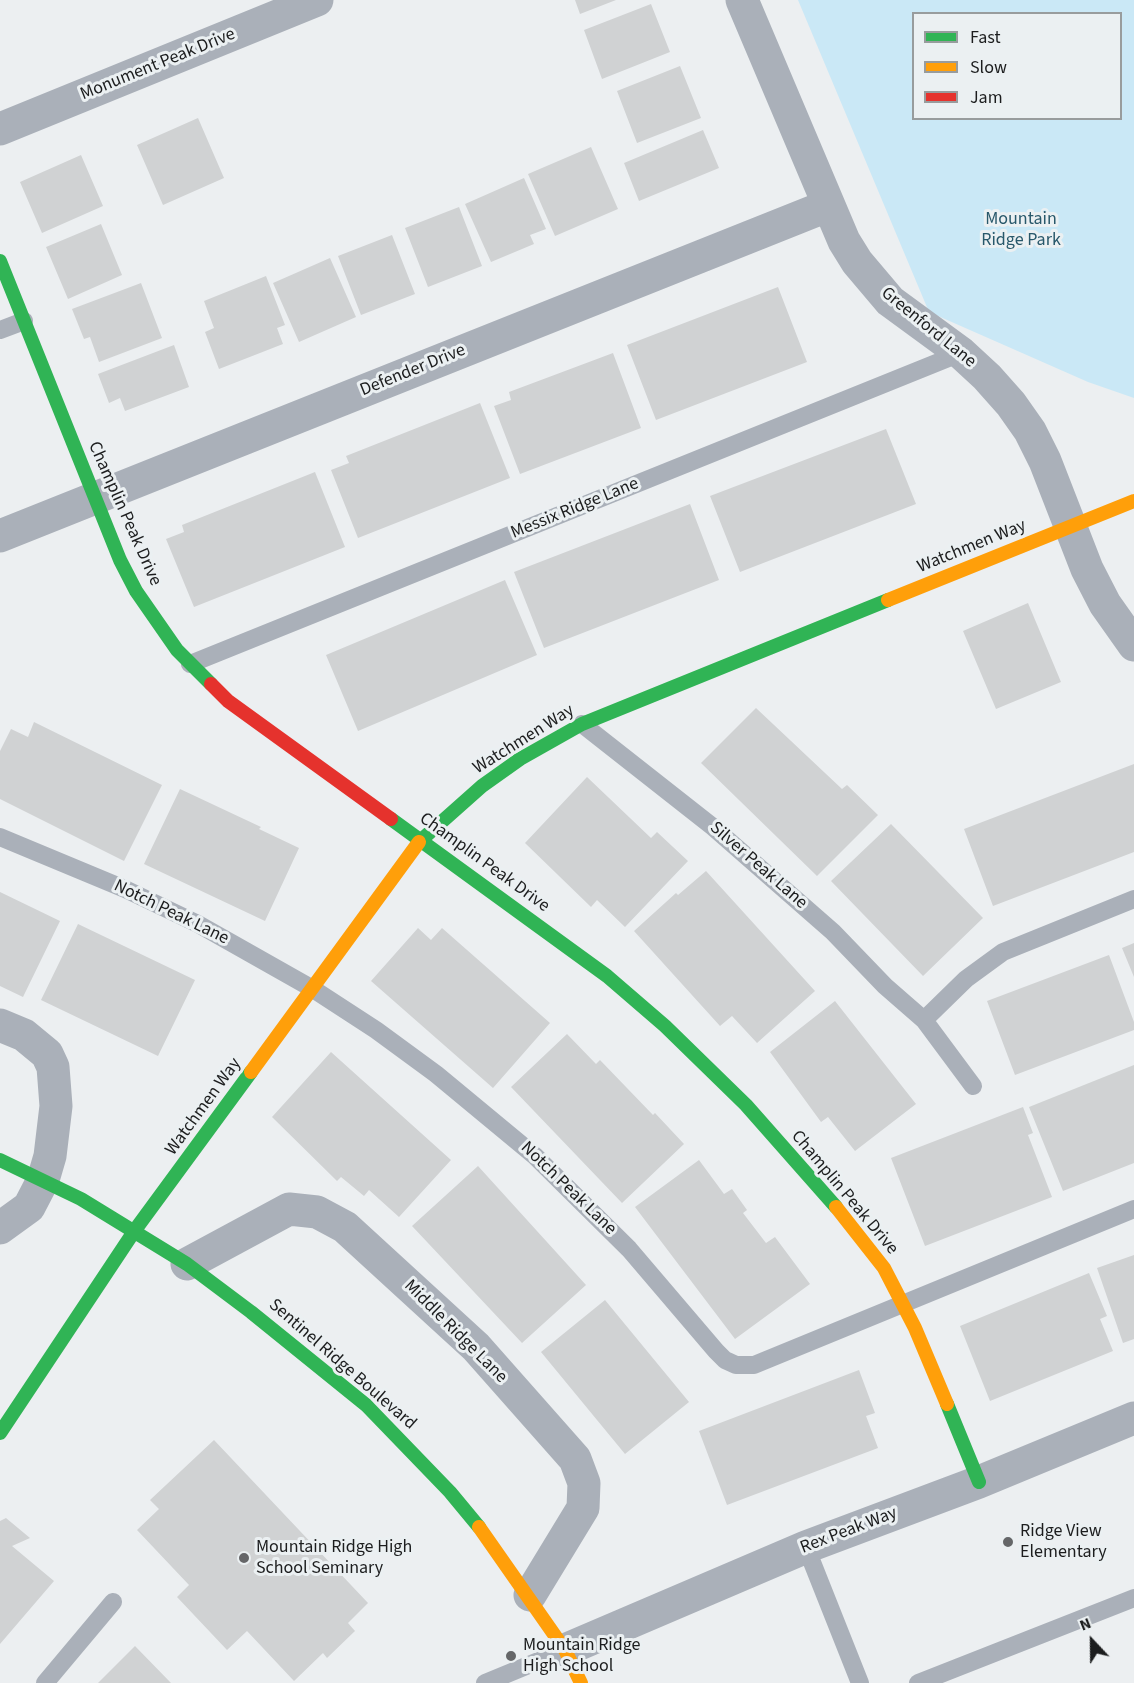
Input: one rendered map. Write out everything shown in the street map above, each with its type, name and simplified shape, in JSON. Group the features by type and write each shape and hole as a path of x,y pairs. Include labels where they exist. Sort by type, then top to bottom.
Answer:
{"street":[{"name":"Monument Peak Drive","path":"0,129 317,0"},
{"name":"Greenford Lane","path":"742,0 827,206 848,248 878,288 909,318 961,353 987,377 1030,431 1045,461 1070,527 1106,604 1134,645"},
{"name":"Defender Drive","path":"0,536 827,206"},
{"name":"Champlin Peak Drive","path":"0,261 120,560 155,621 190,664 228,701 607,976 706,1065 746,1105 862,1238 884,1268 903,1303 979,1482"},
{"name":"Watchmen Way","path":"0,1433 135,1230 422,840 482,786 520,759 582,724 1134,501"},
{"path":"0,1025 36,1043 46,1054 53,1068 56,1082 55,1123 43,1180 29,1207 0,1228"},
{"name":"Sentinel Ridge Boulevard","path":"0,1160 43,1180 135,1230 187,1264 324,1369 406,1444 450,1492 530,1595 565,1650 581,1683"},
{"name":"Middle Ridge Lane","path":"187,1264 289,1209 317,1212 345,1227 476,1347 575,1460 584,1483 583,1508 530,1595"},
{"name":"Rex Peak Way","path":"565,1650 806,1546 979,1482 1134,1418"}],"lane":[{"path":"0,330 24,321"},
{"name":"Messix Ridge Lane","path":"190,664 961,353"},
{"name":"Silver Peak Lane","path":"582,724 722,834 833,932 885,986 924,1020 973,1086"},
{"name":"Notch Peak Lane","path":"0,837 125,889 198,924 313,989 436,1074 535,1156 628,1248 725,1360 736,1365 754,1365 1134,1209"},
{"path":"924,1020 966,979 1003,952 1134,899"},
{"path":"806,1546 860,1683"},
{"path":"918,1683 1134,1598"},
{"path":"45,1683 113,1602"},
{"path":"485,1683 565,1650"}],"green space":[{"name":"Mountain Ridge Park","path":"798,0 1134,0 1134,398 1088,382 929,312"}],"building":[{"path":"575,0 616,0 580,14"},
{"path":"651,4 670,52 602,79 584,30"},
{"path":"680,66 701,118 637,143 617,91"},
{"path":"198,118 224,178 163,205 137,145"},
{"path":"703,130 719,168 639,201 624,163"},
{"path":"591,147 618,209 555,236 528,174"},
{"path":"81,155 103,206 42,233 20,182"},
{"path":"524,178 546,229 530,235 534,244 491,262 465,204"},
{"path":"459,207 482,266 428,287 405,228"},
{"path":"101,224 122,275 68,299 46,247"},
{"path":"392,235 415,294 361,315 338,256"},
{"path":"330,258 356,317 299,342 273,283"},
{"path":"266,276 285,325 277,328 283,344 219,369 205,332 214,328 204,301"},
{"path":"141,283 162,338 99,362 90,337 84,339 72,309"},
{"path":"778,287 807,362 656,420 627,345"},
{"path":"174,345 189,387 125,411 120,398 109,403 98,374"},
{"path":"613,353 641,428 520,474 494,406 511,400 509,392"},
{"path":"480,403 510,478 358,538 331,470 349,463 346,456"},
{"path":"886,429 916,504 740,572 710,496"},
{"path":"315,472 345,547 194,607 166,539 184,532 182,525"},
{"path":"690,504 719,580 544,648 514,572"},
{"path":"505,580 537,655 358,731 326,655"},
{"path":"1028,603 1061,682 996,709 963,631"},
{"path":"756,708 842,789 847,785 878,815 817,876 701,763"},
{"path":"34,722 162,785 124,861 0,799 0,751 11,729 28,737"},
{"path":"1134,764 1134,852 993,906 964,829"},
{"path":"587,777 651,838 657,832 688,861 625,927 597,900 591,907 525,843"},
{"path":"180,789 261,827 259,829 299,848 265,921 144,864"},
{"path":"891,824 983,918 923,976 831,881"},
{"path":"706,871 815,991 757,1043 732,1016 720,1026 634,931 676,893 678,895"},
{"path":"0,892 60,921 23,997 0,986"},
{"path":"78,924 195,980 158,1056 41,1000"},
{"path":"418,928 431,940 442,928 550,1023 493,1088 371,981"},
{"path":"1134,943 1134,977 1122,948"},
{"path":"1109,955 1134,1022 1134,1030 1015,1075 987,1001"},
{"path":"835,1001 916,1104 855,1151 828,1117 821,1122 770,1052"},
{"path":"567,1034 596,1064 600,1060 684,1144 622,1203 511,1087"},
{"path":"331,1052 451,1160 399,1217 369,1190 364,1196 341,1177 337,1181 272,1117"},
{"path":"1134,1065 1134,1163 1063,1191 1029,1107"},
{"path":"1023,1107 1033,1133 1028,1135 1052,1197 925,1246 891,1158"},
{"path":"699,1160 724,1194 732,1189 747,1210 743,1213 766,1243 775,1237 810,1284 735,1339 635,1207"},
{"path":"478,1166 586,1285 522,1343 412,1226"},
{"path":"1134,1255 1134,1339 1123,1343 1097,1268"},
{"path":"1089,1273 1107,1316 1100,1319 1113,1351 990,1401 960,1326"},
{"path":"605,1300 689,1402 625,1454 541,1352"},
{"path":"859,1370 875,1413 866,1416 878,1448 727,1505 699,1431"},
{"name":"Mountain Ridge High School Seminary","path":"214,1440 368,1603 348,1623 355,1631 327,1658 323,1653 294,1681 247,1631 227,1650 177,1597 189,1585 137,1530 159,1509 150,1500"},
{"path":"6,1518 30,1538 12,1546 54,1581 0,1644 0,1521"},
{"path":"135,1646 171,1683 98,1683"}],"traffic: fast":[{"path":"0,261 120,560 136,591 177,650 211,684"},
{"path":"419,842 482,786 520,759 582,724 888,600"},
{"path":"391,819 607,976 665,1026 746,1105 836,1207"},
{"path":"0,1433 135,1230 251,1072"},
{"path":"0,1160 81,1199 187,1264 251,1312 366,1405 450,1492 479,1527"},
{"path":"947,1404 979,1482"}],"traffic: slow":[{"path":"888,600 1134,501"},
{"path":"251,1072 419,842"},
{"path":"836,1207 884,1268 915,1328 947,1404"},
{"path":"479,1527 565,1650 581,1683"}],"traffic: jam":[{"path":"211,684 228,701 391,819"}],"place":[{"name":"Ridge View Elementary","path":"1008,1542"},
{"name":"Mountain Ridge High School Seminary","path":"244,1558"},
{"name":"Mountain Ridge High School","path":"511,1656"}]}
